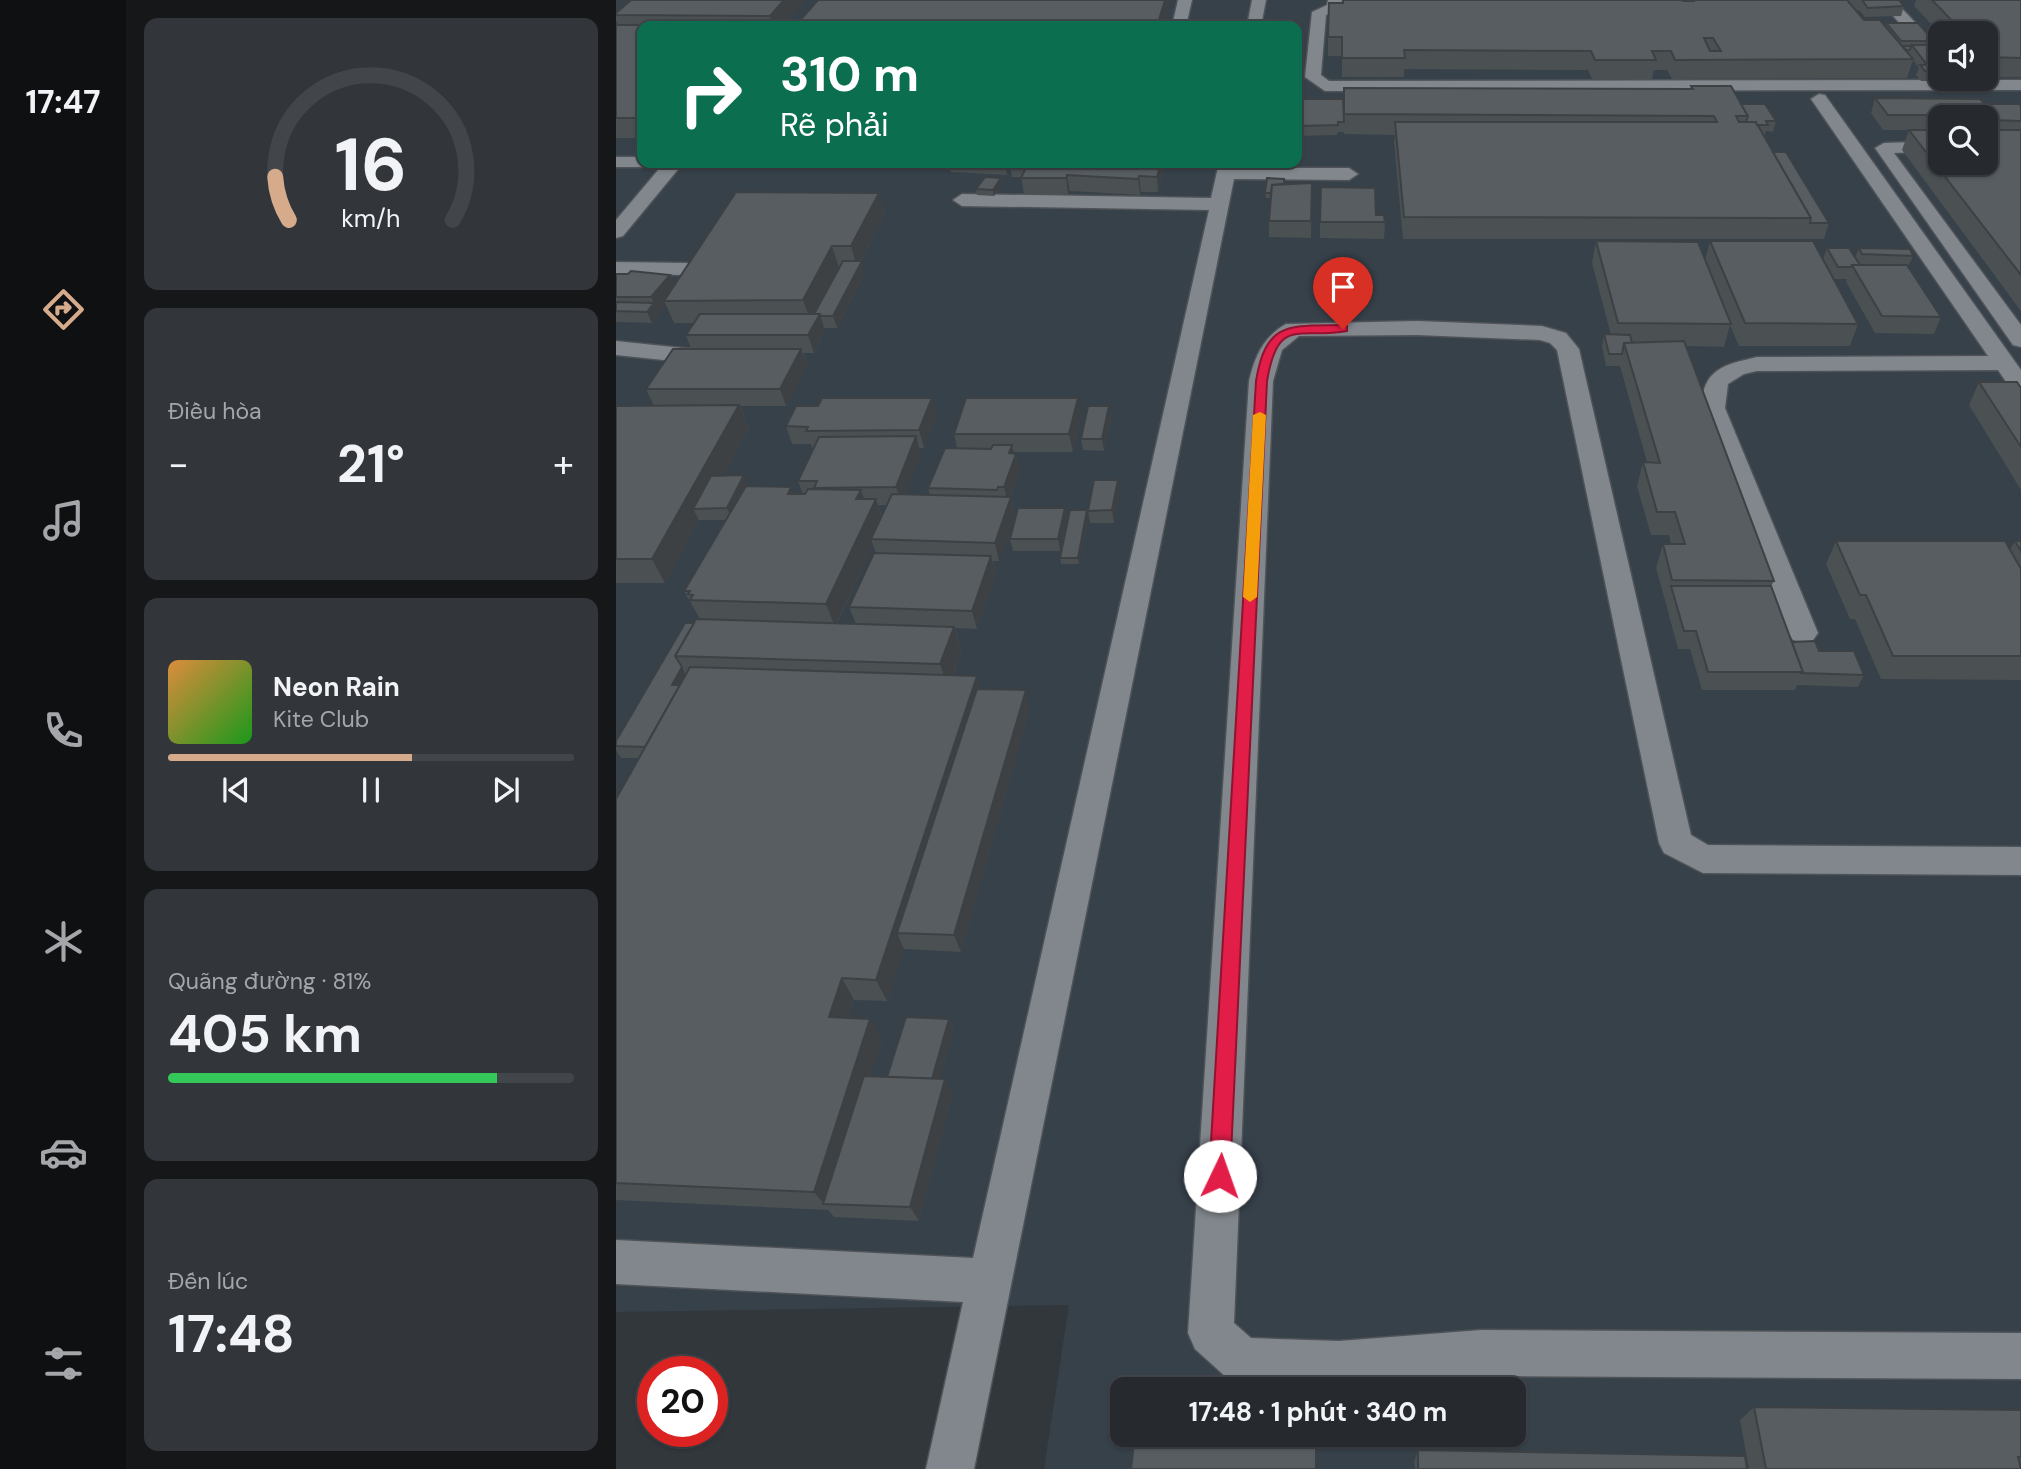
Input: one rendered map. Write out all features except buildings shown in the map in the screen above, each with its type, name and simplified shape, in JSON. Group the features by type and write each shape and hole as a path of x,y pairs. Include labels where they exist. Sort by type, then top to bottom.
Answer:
{"lane":[{"path":"1180,21 1185,0"},
{"path":"1255,21 1259,0"},
{"path":"1335,0 1334,8 1319,12 1313,77 1325,86 1928,82"},
{"path":"1886,0 1928,46"},
{"path":"1998,84 2021,85"},
{"path":"1311,97 2021,99"},
{"path":"1819,99 2021,387"},
{"path":"1928,146 1884,148 1885,153 2018,332"},
{"path":"616,162 637,162"},
{"path":"616,232 670,168"},
{"path":"962,200 1224,180 1349,174"},
{"path":"950,1469 1224,180"},
{"path":"616,268 688,269"},
{"path":"2021,861 1703,859 1676,844 1568,349 1558,338 1542,333 1417,328 1294,329 1279,336 1266,354 1261,395 1211,1333 1242,1361 1339,1364 1481,1353 2021,1356"},
{"path":"616,348 649,349 684,358 740,359"},
{"path":"1803,633 1713,408 1714,388 1720,379 1736,369 1774,362 2005,363"},
{"path":"616,1262 991,1281"}],"shaded area":[{"path":"616,0 2021,0 2021,1469 1044,1469 1069,1305 616,1312"}],"slow traffic":[{"path":"1250,597 1260,415"}],"route":[{"path":"1220,1176 1261,381 1266,354 1279,336 1294,329 1343,329"}]}
